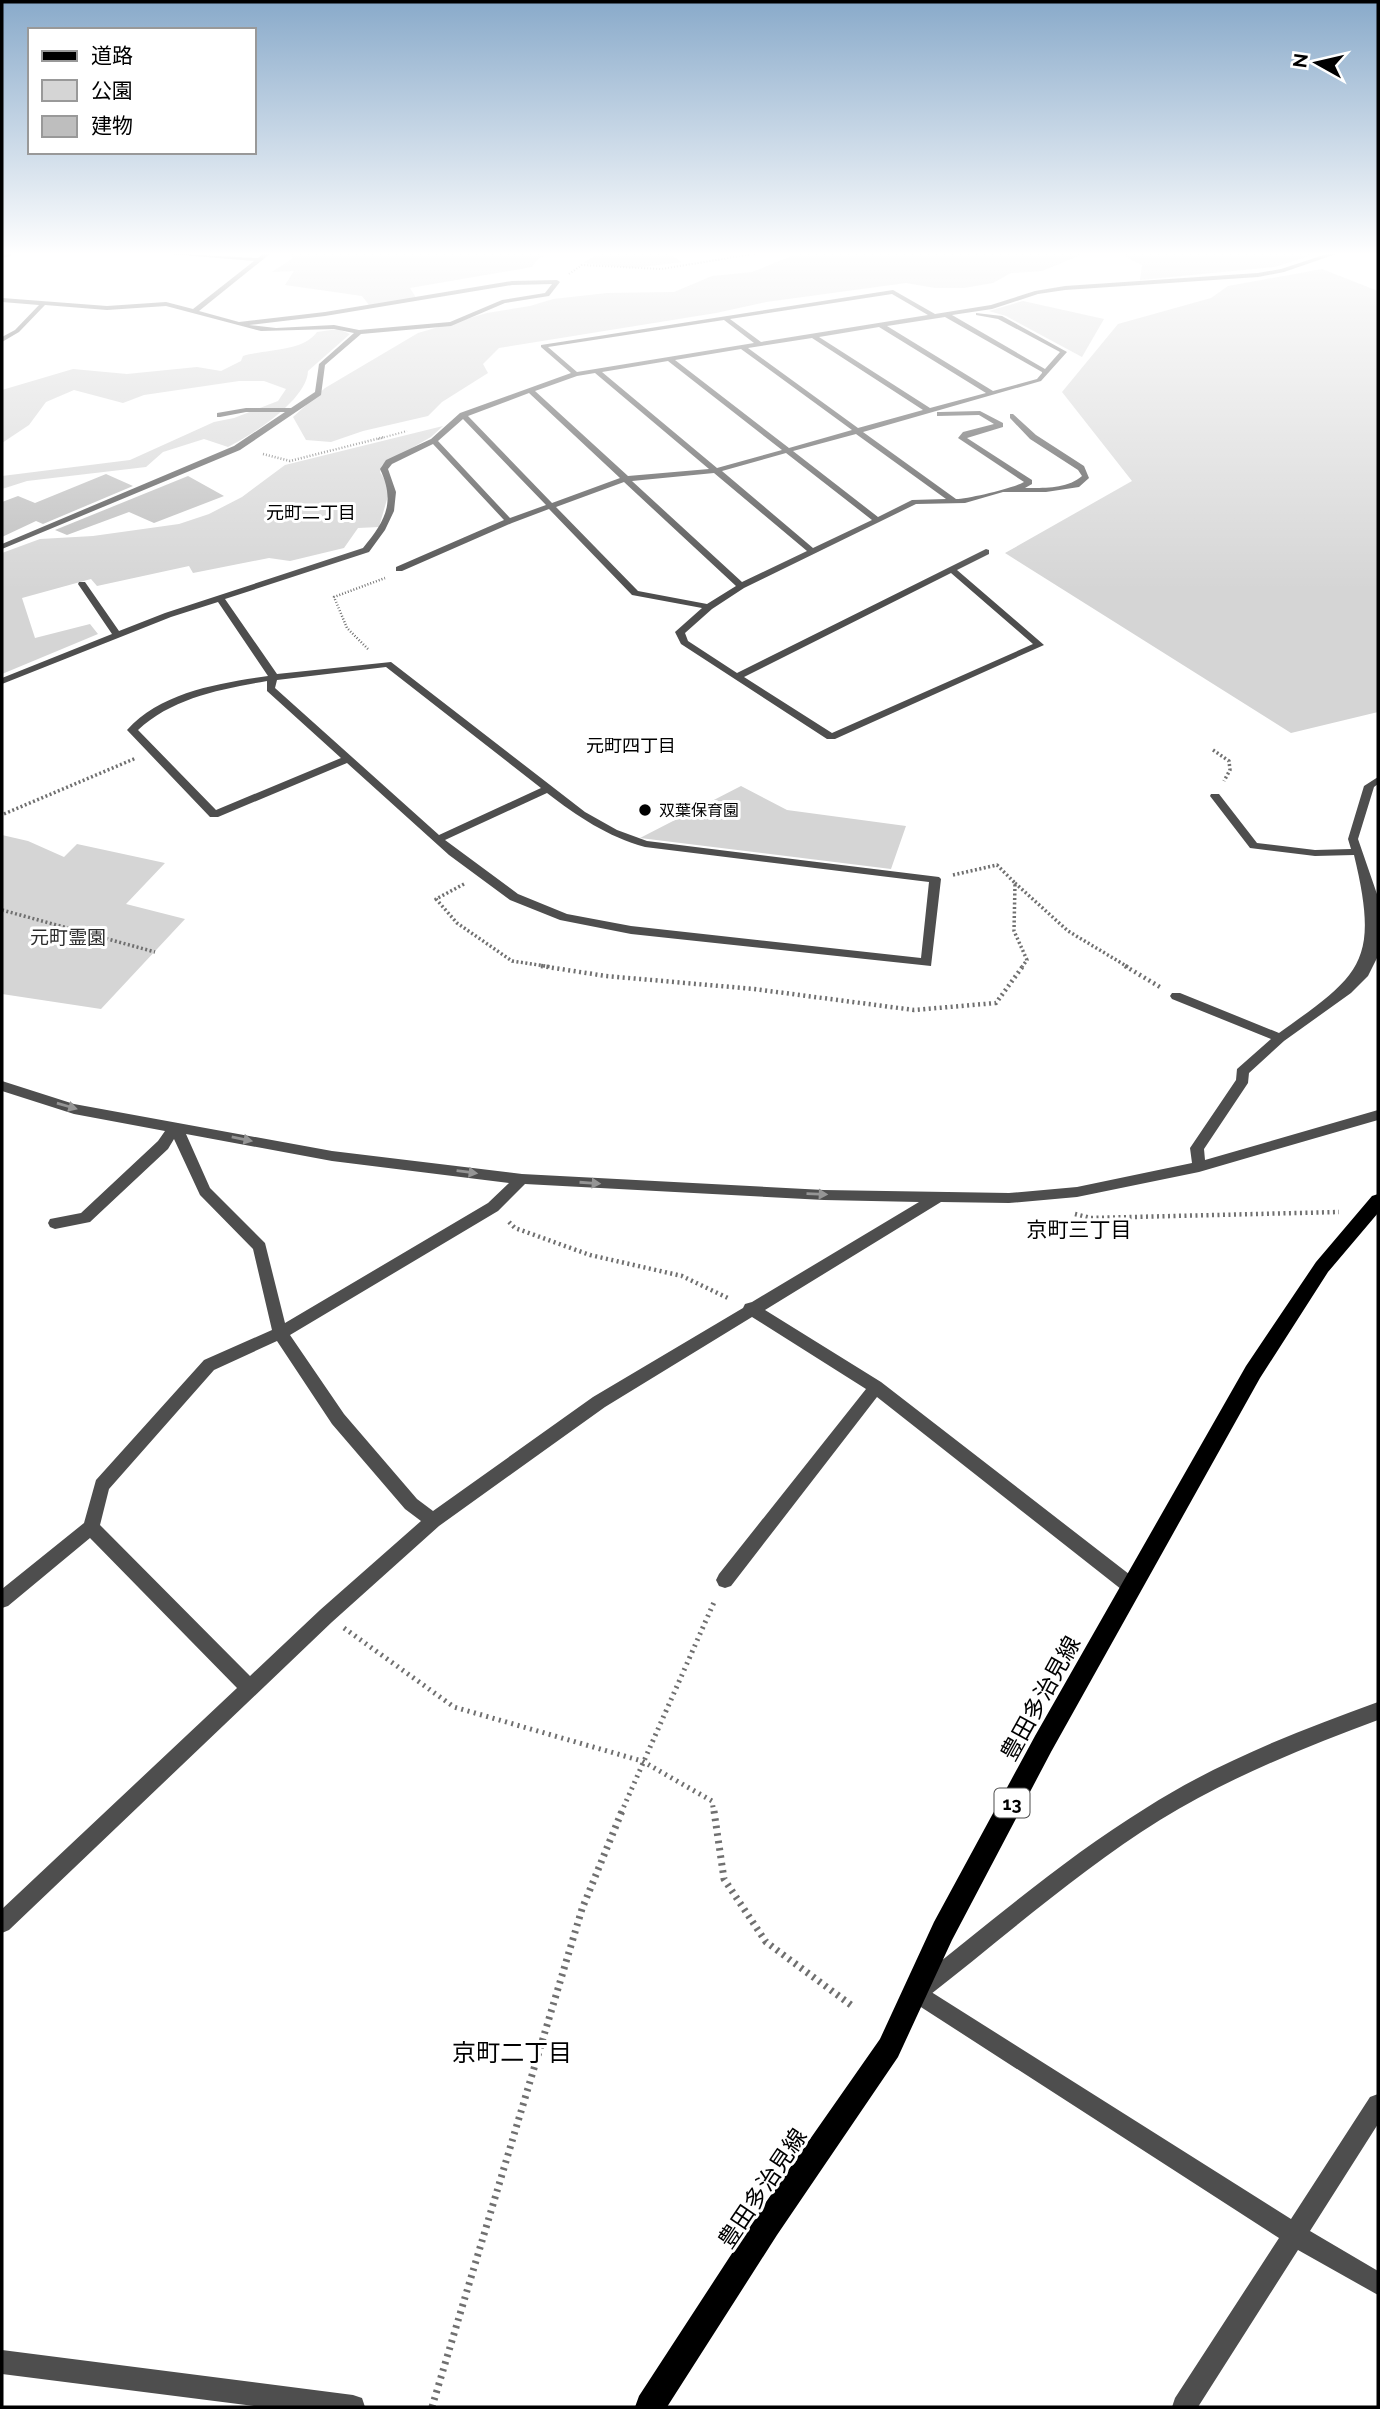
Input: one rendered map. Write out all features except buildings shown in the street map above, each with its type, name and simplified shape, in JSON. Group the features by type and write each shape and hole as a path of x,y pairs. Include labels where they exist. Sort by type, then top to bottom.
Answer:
{"main road":[{"name":"豊田多治見線","path":"650,2407 767,2225 889,2049 956,1908 1253,1372 1322,1267 1373,1206"}],"street":[{"path":"2,547 237,448 318,393 322,365"},
{"path":"566,365 576,374"},
{"path":"2,681 116,634 366,550 384,528 391,507 394,488 384,469 389,462 434,441 463,415 576,374 623,365"},
{"path":"678,365 877,520"},
{"path":"768,365 955,502"},
{"path":"858,365 928,410"},
{"path":"946,365 992,394"},
{"path":"1034,365 1044,371"},
{"path":"399,569 509,521 625,479 714,471 1039,380 1050,365"},
{"path":"596,370 813,552"},
{"path":"530,390 741,586"},
{"path":"220,415 246,410 294,410"},
{"path":"908,417 969,412 980,413 1000,425 966,434 962,438 1028,482 1015,489"},
{"path":"463,415 635,593 709,607"},
{"path":"953,570 1039,645 831,737 684,642 680,632 709,607 741,586 915,502 955,502 1015,489 1046,490 1076,485 1086,475 1081,468 1033,437 1013,415"},
{"path":"434,441 509,521"},
{"path":"737,677 986,552"},
{"path":"82,584 116,634"},
{"path":"220,598 273,677 270,689 346,760 481,876 503,890 564,917 631,930 927,963 935,879 645,844 613,832 581,814 388,664 273,677 201,692 140,718 132,730 214,814 346,760"},
{"path":"1199,1167 1197,1149 1243,1080 1242,1072 1280,1038 1347,990 1364,973 1375,951 1378,919 1368,878 1353,839 1369,786 1378,780"},
{"path":"438,839 549,788"},
{"path":"1215,796 1254,846 1315,853 1358,852"},
{"path":"1176,996 1280,1038"},
{"path":"2,1086 74,1109 332,1156 522,1179 669,1188 940,1197 1009,1198 1077,1192 1199,1167 1378,1115"},
{"path":"55,1223 85,1218 163,1145 175,1126"},
{"path":"175,1126 205,1191 260,1247 280,1333 338,1419 411,1504 433,1521"},
{"path":"2,1600 91,1527 102,1485 209,1365 280,1333 493,1207 522,1179"},
{"path":"2,1923 326,1616 433,1521 599,1402 750,1308 940,1197"},
{"path":"750,1308 876,1387 1132,1587"},
{"path":"725,1580 876,1387"},
{"path":"91,1527 249,1688"},
{"path":"1378,1711 1295,1741 1233,1771 1125,1832 917,1993 1295,2235 1378,2284"},
{"path":"1184,2407 1378,2105"},
{"path":"2,2362 353,2407"}],"path":[{"path":"237,448 290,461 422,427 442,432"},
{"path":"388,664 347,628 334,597 374,583 399,569"},
{"path":"1213,750 1228,761 1230,770 1228,777 1216,787 1215,796"},
{"path":"3,814 62,786 152,751"},
{"path":"1016,883 1068,931 1176,996"},
{"path":"2,910 155,952"},
{"path":"1068,1212 1091,1218 1373,1206"},
{"path":"493,1207 515,1228 590,1255 682,1276 750,1308"},
{"path":"432,2407 582,1909 642,1761 725,1580"},
{"path":"326,1616 454,1707 642,1761 712,1801 723,1879 766,1942 851,2005"}],"green space":[{"path":"232,365 314,365 308,371 305,382 289,405 264,425 228,447 204,439 163,452 146,467 27,481 2,489 2,476 130,460 214,422 234,418 278,401 286,389 264,381 239,381 144,395 123,403 74,390 46,402 29,425 2,443 2,390 73,369 127,374 197,367 221,371"},
{"path":"363,365 484,365 488,373 442,402 428,416 363,431 331,442 306,440 293,417 325,388"},
{"path":"1084,365 1378,365 1378,712 1291,733 1005,553 1132,481 1062,392"},
{"path":"443,426 431,437 382,465 380,472 390,489 379,527 358,528 344,548 290,561 269,558 193,573 189,566 97,586 91,579 22,598 35,638 90,624 98,634 2,674 2,553 40,539 93,536 179,524 209,514 242,497 285,465"},
{"path":"741,786 787,810 906,826 891,869 640,838"},
{"name":"元町霊園","path":"2,835 28,841 64,857 77,844 165,863 126,904 185,919 101,1009 2,994"}],"place":[{"name":"双葉保育園","path":"645,810"}],"district":[{"name":"元町二丁目","path":"311,512"},
{"name":"元町四丁目","path":"631,745"},
{"name":"京町三丁目","path":"1079,1229"},
{"name":"京町二丁目","path":"512,2052"}]}
